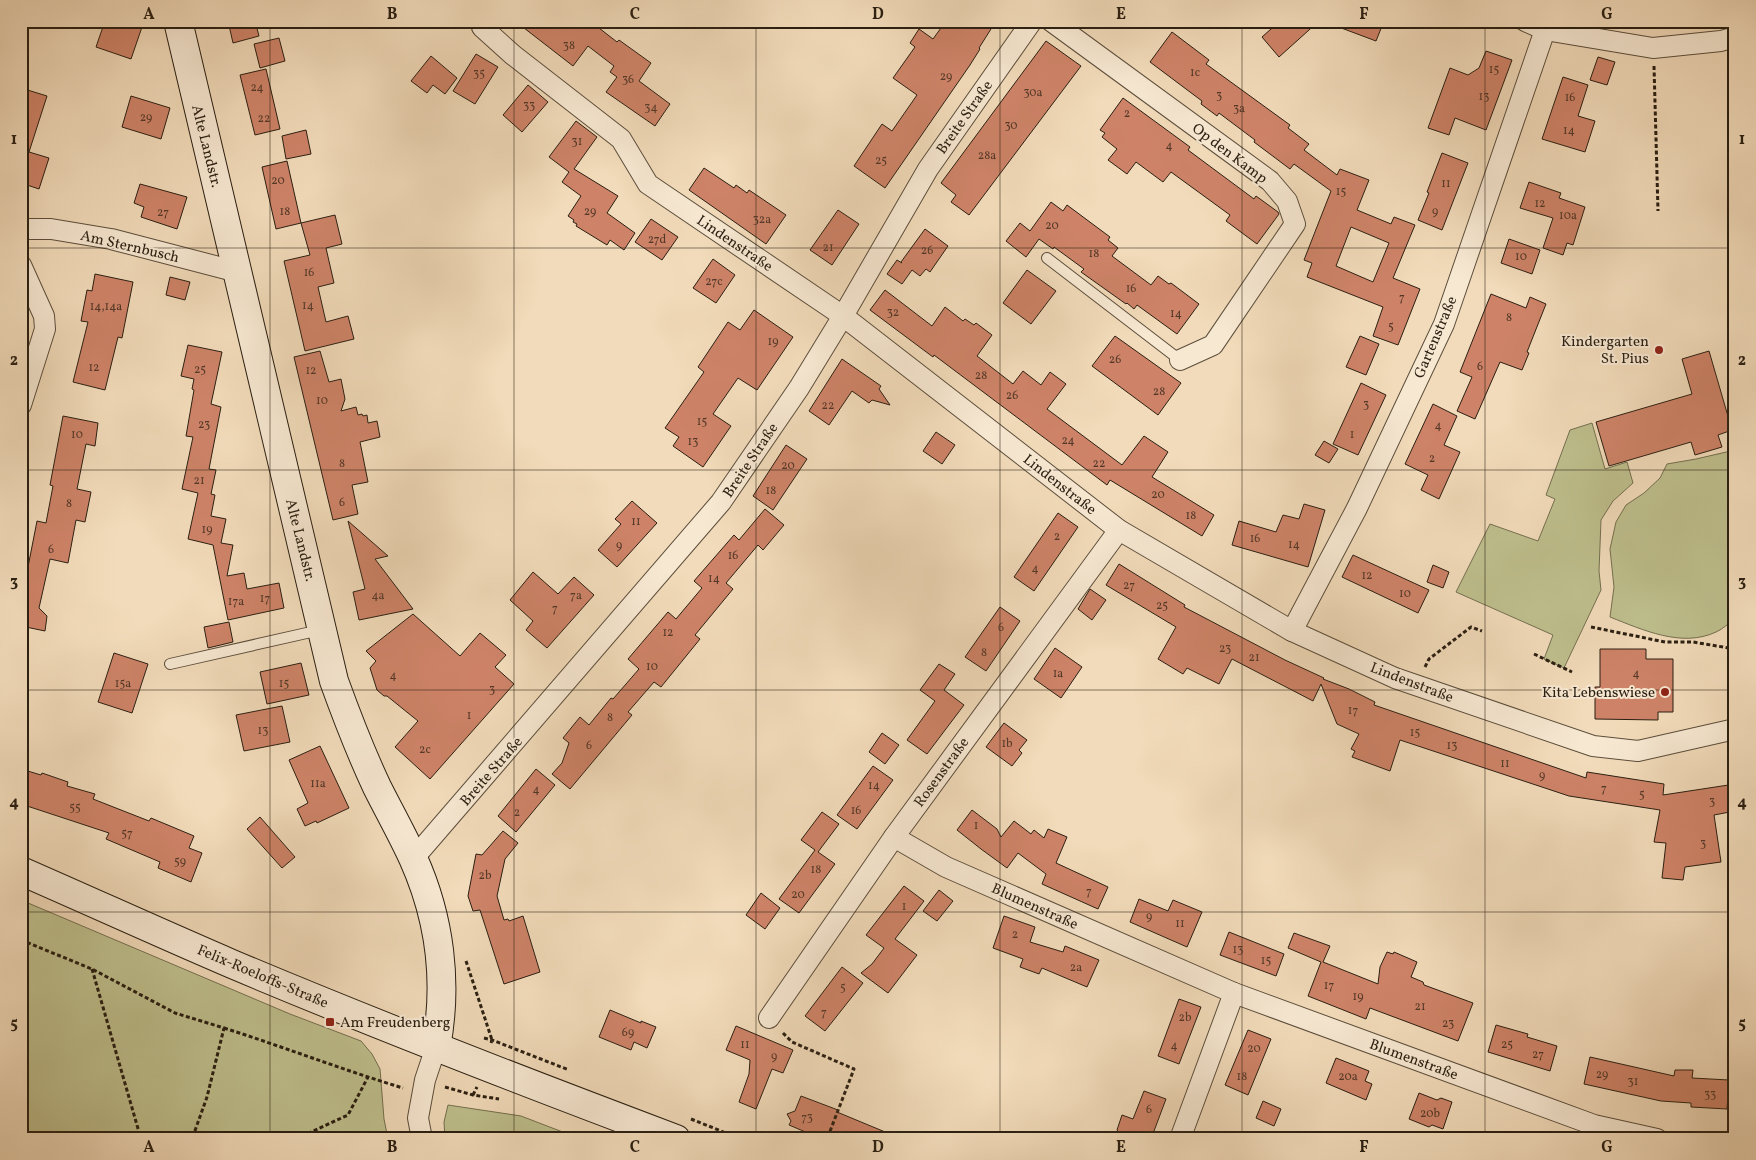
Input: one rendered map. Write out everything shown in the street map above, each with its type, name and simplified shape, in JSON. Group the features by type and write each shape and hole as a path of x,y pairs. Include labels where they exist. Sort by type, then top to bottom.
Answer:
{"street":[{"name":"Alte Landstr.","path":"178,21 334,682 349,725 377,787 414,860 427,896 441,956 440,1026 436,1047"},
{"name":"Breite Straße","path":"414,860 721,502 799,388 843,316 928,168 1032,21"},
{"name":"Op den Kamp","path":"1051,21 1270,182 1286,201 1295,224 1213,345 1180,360"},
{"path":"1525,21 1545,30 1653,48 1735,37"},
{"name":"Lindenstraße","path":"482,27 513,55 621,139 648,184 843,316 1118,530 1292,631 1395,678 1593,746 1638,751 1735,729"},
{"name":"Gartenstraße","path":"1292,631 1357,508 1444,324 1545,30"},
{"name":"Am Sternbusch","path":"21,229 51,229 110,239 238,272"},
{"path":"21,265 44,316 45,329 21,406"},
{"name":"Rosenstraße","path":"769,1018 894,837 1118,530"},
{"name":"Blumenstraße","path":"894,837 946,867 1234,993 1592,1132 1657,1139"},
{"name":"Felix-Roeloffs-Straße","path":"21,871 232,964 485,1067 676,1139"},
{"path":"1180,1139 1234,993"},
{"path":"422,1139 418,1118 424,1087 436,1047"}],"lane":[{"path":"1047,258 1180,360"},
{"path":"170,664 323,629"}],"path":[{"path":"1653,48 1658,211"},
{"path":"1414,685 1429,660 1452,641 1471,626 1482,631"},
{"path":"1592,627 1665,642 1693,642 1735,649"},
{"path":"1534,654 1572,672"},
{"path":"21,940 92,969 175,1014 224,1028 368,1077 473,1095 485,1067 492,1040 463,953"},
{"path":"92,969 141,1139"},
{"path":"769,1018 792,1042 854,1069 827,1139"},
{"path":"192,1139 207,1097 224,1028"},
{"path":"296,1139 348,1115 368,1077"}],"green space":[{"path":"1592,423 1605,469 1627,462 1633,483 1613,501 1601,520 1599,571 1601,590 1564,668 1544,659 1553,635 1456,592 1490,524 1538,541 1555,499 1546,495 1570,430"},
{"path":"1735,450 1735,618 1724,628 1716,632 1690,638 1676,638 1649,632 1610,617 1614,587 1610,549 1616,522 1626,505 1644,493 1660,478 1667,464"},
{"path":"21,900 290,1014 361,1041 372,1054 380,1069 384,1119 388,1139 21,1139"},
{"path":"448,1105 521,1116 581,1139 445,1139 444,1122"}],"building":[{"path":"105,21 125,21 142,27 131,59 96,47"},
{"path":"228,21 255,21 259,36 233,43"},
{"path":"515,21 590,21 617,42 619,40 651,63 639,81 670,104 655,126 606,92 617,77 610,72 614,66 588,46 573,66"},
{"path":"946,21 996,21 970,65 885,188 854,166 882,124 892,131 917,95 893,78 915,47 910,43 919,29 933,39"},
{"path":"1280,21 1319,21 1279,57 1262,37"},
{"path":"1328,21 1384,21 1376,41 1328,23"},
{"path":"1172,32 1209,60 1206,64 1290,125 1288,128 1309,144 1304,150 1337,175 1340,169 1369,180 1357,210 1391,224 1394,217 1415,225 1393,278 1420,289 1398,345 1373,336 1383,307 1307,277 1312,263 1304,260 1331,191 1294,164 1290,169 1219,113 1217,116 1201,104 1202,101 1150,62","holes":["1351,227 1389,243 1373,282 1336,266"]},
{"path":"279,38 285,61 260,68 254,44"},
{"path":"1046,41 1081,66 969,215 951,202 956,195 941,183"},
{"path":"1486,51 1512,60 1486,130 1455,118 1449,135 1428,128 1450,68 1468,75 1479,68"},
{"path":"476,54 498,67 475,104 453,91"},
{"path":"431,56 457,78 445,94 433,85 427,93 411,81"},
{"path":"1598,57 1615,62 1607,85 1590,80"},
{"path":"266,69 280,129 255,135 240,75"},
{"path":"1563,77 1588,85 1578,116 1595,121 1585,152 1542,139"},
{"path":"528,85 548,102 522,132 503,115"},
{"path":"21,88 47,96 29,152 49,158 39,189 21,183"},
{"path":"131,96 170,108 161,139 122,127"},
{"path":"1123,98 1190,147 1188,150 1254,199 1256,196 1278,212 1279,214 1257,244 1226,221 1230,215 1171,172 1163,182 1136,162 1127,174 1108,160 1117,149 1102,137 1105,133 1100,130"},
{"path":"576,121 597,137 574,169 618,196 607,213 635,233 624,250 610,240 607,245 576,226 577,224 573,222 574,220 568,216 581,196 562,182 569,172 549,157"},
{"path":"306,130 311,154 286,159 282,136"},
{"path":"1442,153 1468,163 1442,230 1418,220"},
{"path":"287,161 301,223 276,229 262,167"},
{"path":"704,168 734,188 736,185 747,193 749,190 786,215 766,244 689,190"},
{"path":"1529,182 1561,193 1559,198 1585,207 1573,245 1567,243 1563,255 1543,248 1553,218 1520,208"},
{"path":"140,184 187,197 177,229 141,217 144,207 134,203"},
{"path":"1051,202 1063,211 1067,205 1110,237 1108,240 1118,248 1112,256 1151,285 1158,276 1169,284 1171,283 1199,304 1177,334 1137,305 1134,309 1126,304 1081,272 1084,269 1054,247 1053,249 1039,239 1026,257 1006,241 1020,223 1030,231"},
{"path":"838,210 859,224 832,265 810,250"},
{"path":"335,215 342,244 326,248 334,283 318,287 326,322 348,316 354,339 305,351 284,261 310,255 301,223"},
{"path":"651,219 678,237 662,260 635,242"},
{"path":"925,229 948,246 930,272 926,269 920,276 912,270 902,284 887,274 897,260 902,263"},
{"path":"1509,239 1540,250 1532,274 1501,263"},
{"path":"713,259 735,275 716,303 693,288"},
{"path":"1027,270 1056,291 1031,324 1003,303"},
{"path":"95,274 133,282 122,338 118,337 105,390 73,382 88,322 81,321 87,290 92,291"},
{"path":"170,277 190,282 185,300 166,295"},
{"path":"885,290 932,326 945,307 963,321 965,319 974,325 976,323 992,335 977,356 1013,384 1023,371 1041,385 1050,372 1066,384 1047,409 1122,465 1144,436 1168,452 1152,477 1214,515 1202,536 1110,480 1107,485 934,355 933,357 870,310"},
{"path":"1491,294 1526,308 1530,297 1546,304 1522,370 1500,362 1475,419 1457,411 1472,377 1460,372"},
{"path":"754,310 793,337 757,390 738,378 713,414 731,426 703,467 673,446 679,437 665,428 704,372 698,367 728,322 740,330"},
{"path":"1115,336 1181,383 1158,415 1092,366"},
{"path":"1360,336 1379,344 1366,375 1346,367"},
{"path":"188,345 222,352 211,404 221,407 209,469 216,470 211,494 215,495 211,516 226,519 221,543 233,545 227,576 244,573 247,589 279,583 284,608 228,620 213,545 188,539 198,493 182,489 193,437 186,436 194,390 192,389 194,379 181,376"},
{"path":"320,351 329,382 341,379 345,399 341,411 356,407 358,415 367,415 368,423 377,421 380,437 360,442 368,482 352,485 358,514 333,520 294,357"},
{"path":"1709,351 1732,430 1718,435 1722,447 1695,455 1691,442 1609,466 1596,422 1692,394 1682,359"},
{"path":"842,359 881,386 879,389 890,405 872,400 869,403 852,391 829,425 809,411"},
{"path":"1361,383 1386,395 1358,455 1333,444"},
{"path":"1433,404 1457,416 1444,445 1460,452 1439,499 1421,490 1428,475 1405,464"},
{"path":"63,416 98,423 95,446 86,444 77,489 91,492 85,522 76,520 68,563 50,559 39,608 47,616 45,631 21,626 21,570 27,572 37,521 46,523 53,486 50,485"},
{"path":"936,432 955,445 942,464 923,451"},
{"path":"1324,441 1338,449 1329,463 1315,455"},
{"path":"786,445 807,459 773,510 753,496"},
{"path":"632,501 657,523 617,567 598,550 621,524 615,519"},
{"path":"1304,504 1325,510 1308,567 1232,545 1239,521 1276,532 1283,515 1299,519"},
{"path":"765,509 784,525 763,550 758,545 726,583 733,589 695,635 700,639 661,687 654,682 628,712 632,715 570,789 552,774 562,763 569,743 563,738 580,717 589,725 611,698 613,699 639,669 628,659 668,612 676,619 702,588 694,581 734,535 739,540"},
{"path":"1058,513 1078,527 1034,591 1014,577"},
{"path":"348,521 388,556 375,559 413,609 359,620 353,592 365,589"},
{"path":"1353,555 1429,590 1418,613 1342,577"},
{"path":"1119,564 1185,605 1184,607 1323,679 1375,702 1374,705 1586,778 1587,772 1664,784 1663,795 1735,784 1735,811 1714,815 1721,862 1685,867 1683,880 1662,878 1666,843 1654,842 1660,810 1569,796 1400,740 1390,771 1352,757 1355,751 1351,749 1359,734 1337,724 1321,684 1313,701 1232,659 1219,684 1187,668 1183,674 1158,659 1176,627 1106,585"},
{"path":"1433,565 1449,572 1443,588 1427,582"},
{"path":"533,572 558,594 574,577 594,595 547,648 526,630 533,621 510,600"},
{"path":"1090,589 1106,600 1092,620 1078,609"},
{"path":"1000,607 1020,621 986,671 965,657"},
{"path":"413,614 460,656 480,633 506,655 495,667 514,684 430,779 395,747 418,721 377,690 370,668 376,661 366,651"},
{"path":"229,622 233,642 208,648 204,627"},
{"path":"1055,648 1082,667 1061,698 1034,679"},
{"path":"1600,649 1646,649 1646,659 1673,659 1673,712 1658,712 1658,720 1595,719 1595,687 1600,687"},
{"path":"114,653 148,664 132,713 98,702"},
{"path":"301,663 309,695 267,704 260,672"},
{"path":"939,664 955,674 944,690 964,705 927,754 907,740 935,701 920,690"},
{"path":"282,706 290,742 244,751 236,715"},
{"path":"1004,723 1027,740 1019,750 1022,753 1012,766 986,747"},
{"path":"882,733 899,745 885,764 869,752"},
{"path":"320,746 349,808 317,823 316,821 305,826 297,809 308,803 289,760"},
{"path":"873,766 893,780 857,829 837,815"},
{"path":"21,769 41,775 42,773 68,782 67,786 95,794 93,799 149,821 151,818 194,836 189,848 202,853 191,882 158,868 160,862 106,839 109,833 21,804"},
{"path":"536,769 555,785 516,832 498,816"},
{"path":"972,810 997,829 1001,837 1014,821 1031,834 1034,830 1044,838 1048,829 1067,837 1056,863 1108,887 1098,909 1042,884 1046,874 1018,853 1007,868 981,849 957,830"},
{"path":"822,812 839,824 818,852 835,864 799,913 779,899 815,850 801,840"},
{"path":"260,817 295,857 282,868 247,829"},
{"path":"503,831 518,843 505,859 497,896 504,920 508,919 509,921 523,916 540,972 504,984 480,910 473,911 468,896 476,854 482,855"},
{"path":"904,886 924,901 895,939 917,955 888,993 861,973 872,964 884,948 866,935"},
{"path":"939,890 953,901 937,921 923,911"},
{"path":"761,893 780,908 765,929 746,915"},
{"path":"1139,899 1168,911 1173,900 1202,912 1187,947 1130,922"},
{"path":"1004,916 1035,927 1030,942 1063,952 1065,946 1099,960 1087,987 1042,968 1039,974 1020,967 1023,959 993,948"},
{"path":"1229,932 1284,954 1276,976 1220,955"},
{"path":"1294,933 1330,946 1323,962 1378,984 1380,967 1387,952 1393,954 1394,952 1417,962 1411,977 1423,982 1424,985 1473,1003 1458,1041 1370,1008 1366,1019 1308,996 1321,962 1288,948"},
{"path":"842,967 863,983 825,1031 805,1016"},
{"path":"1179,999 1201,1007 1179,1064 1158,1056"},
{"path":"610,1010 656,1027 647,1048 634,1042 631,1050 599,1037"},
{"path":"1496,1025 1528,1034 1527,1037 1557,1046 1550,1071 1488,1052"},
{"path":"736,1026 793,1050 783,1073 772,1069 756,1109 739,1102 749,1074 750,1060 726,1050"},
{"path":"1248,1030 1271,1039 1248,1095 1225,1085"},
{"path":"1590,1057 1674,1076 1675,1070 1693,1070 1692,1078 1729,1080 1727,1109 1691,1107 1691,1103 1661,1101 1584,1084"},
{"path":"1336,1058 1369,1071 1365,1081 1372,1084 1366,1100 1326,1083"},
{"path":"1144,1091 1166,1099 1151,1139 1124,1139 1117,1130 1122,1115 1133,1119"},
{"path":"1419,1093 1437,1100 1441,1098 1452,1102 1443,1129 1432,1125 1429,1127 1409,1119"},
{"path":"801,1096 838,1110 837,1112 902,1139 822,1139 789,1125 791,1121 787,1114 795,1111"},
{"path":"1263,1101 1281,1109 1274,1126 1256,1118"}],"place":[{"name":"Kindergarten St. Pius","path":"1659,350"},
{"name":"Kita Lebenswiese","path":"1665,692"},
{"name":"Am Freudenberg","path":"330,1022"}]}
